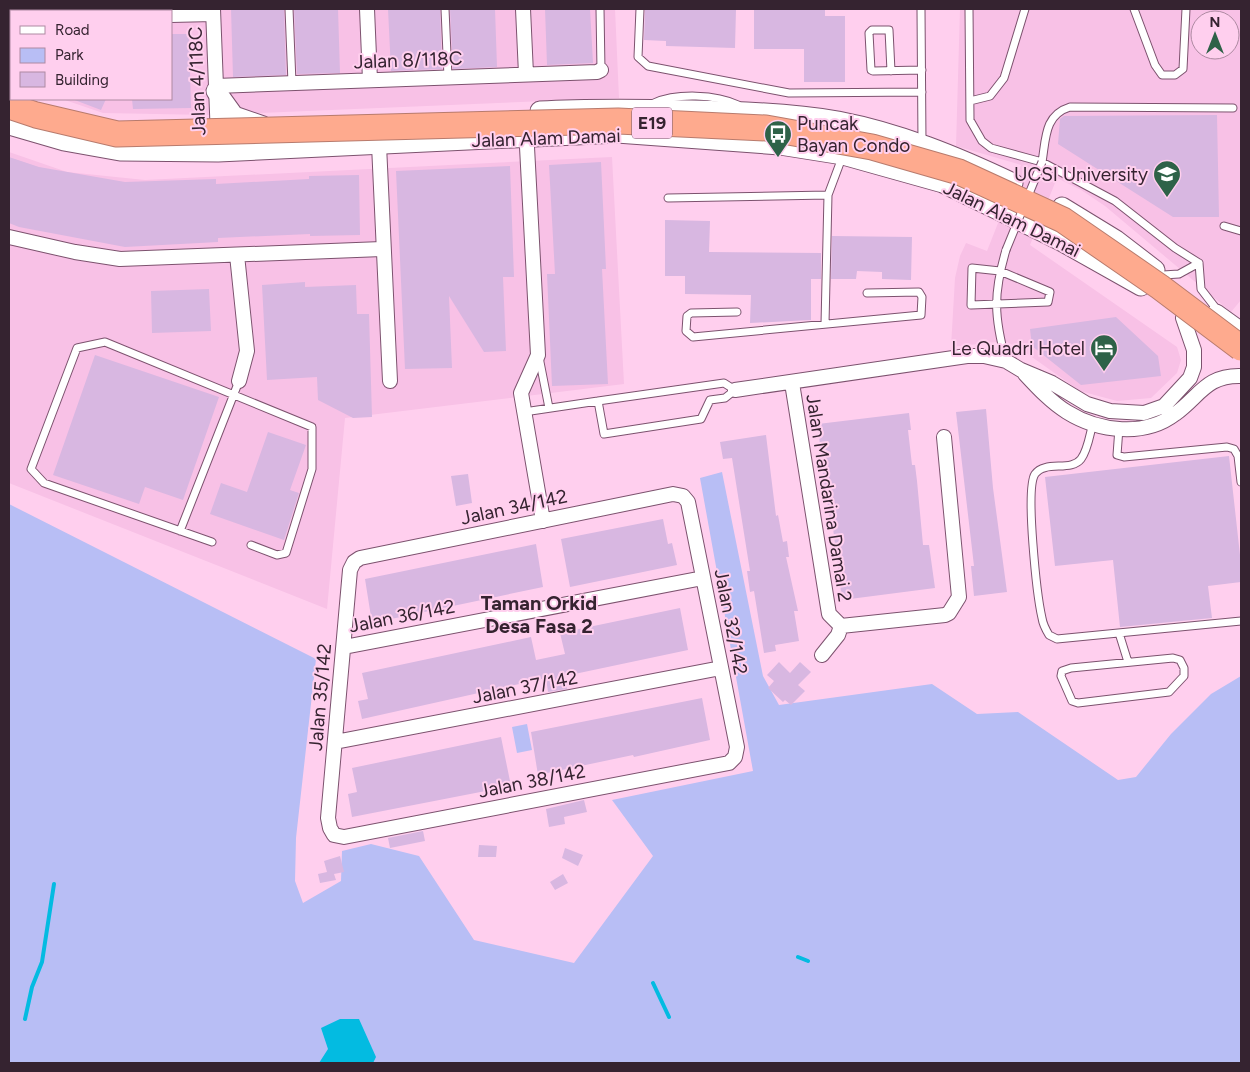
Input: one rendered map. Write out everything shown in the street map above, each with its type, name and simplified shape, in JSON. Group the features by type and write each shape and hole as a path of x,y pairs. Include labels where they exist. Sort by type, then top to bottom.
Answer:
{"highway":[{"name":"E19","path":"9,106 36,115 117,134 618,121 766,128 872,147 959,172 1063,220 1160,287 1241,348"},
{"name":"E19","path":"9,118 36,127 117,142 617,126 766,131 872,151 959,177 1061,224 1157,289 1241,352"}],"main road":[{"path":"216,89 234,116 263,126"},
{"name":"Jalan Alam Damai","path":"18,100 115,126 218,128 596,108 750,112 839,122 922,144 953,155 1073,212 1116,240 1236,328"},
{"name":"Jalan Alam Damai","path":"9,125 64,141 120,151 218,152 617,133 750,142 843,155 943,183 982,200 1062,241 1146,290 1241,360"}],"street":[{"path":"367,9 370,80"},
{"path":"523,9 526,74"},
{"path":"172,15 213,11"},
{"name":"Jalan 4/118C","path":"213,11 218,152"},
{"name":"Jalan 8/118C","path":"216,89 292,83 597,72 601,70"},
{"path":"526,112 538,355 521,393 543,520"},
{"path":"379,145 382,249 390,381"},
{"path":"9,237 75,252 120,258 382,249"},
{"path":"237,255 247,350 239,381"},
{"path":"736,390 967,356 984,356 1006,361 1021,370 1052,382 1076,399 1099,408 1144,413 1164,406 1190,378 1194,367 1194,350 1183,318"},
{"path":"1021,370 1046,396 1068,412 1093,423 1119,428 1141,429 1161,424 1177,413 1208,383 1221,377 1241,376"},
{"name":"Jalan Mandarina Damai 2","path":"792,383 829,614 841,626 945,615 958,601 944,438"},
{"path":"1093,423 1099,408"},
{"path":"1119,428 1122,412"},
{"name":"Jalan 34/142","path":"354,562 360,558 543,520 673,494 683,496"},
{"name":"Jalan 32/142","path":"683,496 688,502 704,578 737,747 735,756"},
{"name":"Jalan 35/142","path":"334,835 328,818 350,570 354,562"},
{"name":"Jalan 36/142","path":"344,647 704,578"},
{"path":"822,655 838,635 841,626"},
{"name":"Jalan 37/142","path":"335,742 721,668"},
{"name":"Jalan 38/142","path":"334,835 354,835 729,763 735,756"}],"lane":[{"path":"289,9 292,83"},
{"path":"445,9 448,77"},
{"path":"600,9 601,70"},
{"path":"640,9 638,57 648,66 777,91 922,92"},
{"path":"920,9 922,144"},
{"path":"969,9 968,76 970,120 982,141 991,148 1042,162 1116,202 1175,248 1199,263"},
{"path":"970,101 990,96 1004,78 1025,9"},
{"path":"1134,9 1154,65 1162,75 1175,75 1183,68 1186,9"},
{"path":"891,71 889,30 872,30 869,33 871,70 891,71 922,70"},
{"path":"1006,361 998,333 997,280 1006,250 1042,162 1049,122 1055,114 1070,107 1233,108"},
{"path":"825,324 828,195 843,155"},
{"path":"668,198 828,195"},
{"path":"1224,226 1241,231"},
{"path":"1163,275 1180,274 1199,263"},
{"path":"1199,263 1201,289 1236,328"},
{"path":"972,268 1000,271 1050,292 1048,302 996,306 971,305 972,268"},
{"path":"737,312 691,313 687,316 686,331 693,337 921,315 922,297 919,292 867,293"},
{"path":"212,542 44,483 31,470 77,348 105,342 308,424 313,431 312,469 286,553 277,555 251,545"},
{"path":"538,355 549,408"},
{"path":"180,531 239,381"},
{"path":"524,412 549,408 598,401 724,383 736,390 725,398 710,400 701,419 604,434 598,401"},
{"path":"1093,423 1081,459 1074,463 1042,469 1036,473 1031,483 1034,544 1042,618 1049,635 1057,639 1241,621"},
{"path":"1119,428 1116,450 1117,455 1124,457 1226,447 1234,448 1238,456 1241,482"},
{"path":"1119,633 1128,662"},
{"path":"1173,658 1180,660 1184,668 1184,676 1169,692 1078,703 1072,701 1061,676 1062,671 1071,668 1128,662 1173,658"}],"shaded area":[{"path":"9,9 615,9 619,98 209,115 103,113 65,100 172,100 172,10 10,10 9,81"},
{"name":"UCSI University","path":"960,9 1241,9 1241,300 1231,312 1105,206 1081,190 1057,178 1030,245 1177,347 1181,360 1177,373 1151,398 1117,401 1080,391 1022,350 1005,341 951,347 955,278 960,256 966,243 987,251 1021,165 956,146"},
{"path":"9,152 67,172 145,180 612,157 624,384 345,418 327,609 9,483"},
{"path":"340,1019 359,1019 376,1057 373,1063 319,1063 328,1049 321,1028"}],"green space":[{"path":"722,472 763,676 779,705 932,684 977,714 1018,712 1118,780 1136,777 1171,734 1211,694 1241,676 1241,1063 9,1063 9,504 316,659 296,838 295,881 303,903 341,881 342,851 371,844 419,856 474,940 574,963 653,856 612,800 753,771 700,478"},
{"path":"527,724 532,750 517,753 512,727"}],"building":[{"path":"231,9 284,9 286,75 233,77"},
{"path":"294,9 338,9 340,73 297,74"},
{"path":"388,9 440,9 442,69 391,71"},
{"path":"450,9 495,9 497,67 453,69"},
{"path":"545,9 590,9 593,63 547,65"},
{"path":"645,9 736,9 735,48 666,46 666,41 644,40"},
{"path":"754,10 825,10 825,16 845,16 845,82 804,82 804,49 754,49"},
{"path":"172,34 189,34 191,108 133,109 132,100 172,100"},
{"path":"75,100 106,100 101,110"},
{"path":"1217,115 1219,217 1173,217 1058,144 1060,119 1064,116"},
{"path":"9,157 39,167 125,182 216,179 216,184 309,179 309,176 359,175 360,235 310,236 310,234 218,238 218,242 125,247 19,227 9,223"},
{"path":"601,162 606,269 602,269 608,384 552,386 547,274 555,274 549,165"},
{"path":"510,166 514,277 503,277 506,351 484,352 449,296 452,368 405,369 396,171"},
{"path":"665,220 710,221 709,252 821,253 821,279 811,279 811,320 750,323 751,295 685,294 685,276 665,276"},
{"path":"832,236 912,237 911,280 882,279 882,272 857,271 856,279 831,279"},
{"path":"305,282 305,287 356,285 357,314 369,314 372,417 353,418 318,400 317,377 267,380 262,285"},
{"path":"209,289 211,331 152,333 151,291"},
{"path":"1116,317 1158,356 1161,376 1081,385 1032,346 1030,329"},
{"path":"95,355 219,397 183,500 145,487 139,504 53,475"},
{"path":"986,409 993,488 1007,592 974,596 971,566 974,566 956,412"},
{"path":"909,413 911,430 908,430 912,465 915,465 923,545 929,545 935,588 842,600 832,520 830,520 822,468 818,424"},
{"path":"268,432 306,445 290,490 299,493 284,540 210,514 221,483 247,492"},
{"path":"766,435 776,516 778,515 783,542 787,541 789,557 786,557 798,611 794,611 799,641 775,645 776,651 764,653 754,591 750,592 747,571 750,571 732,458 723,459 720,442"},
{"path":"1229,456 1241,564 1241,582 1208,586 1212,618 1120,627 1113,560 1055,566 1045,477"},
{"path":"468,474 472,503 456,506 451,476"},
{"path":"663,519 668,544 672,543 677,565 570,587 561,539"},
{"path":"536,544 543,587 372,623 365,579"},
{"path":"680,608 688,650 565,676 567,689 548,692 546,678 362,719 358,701 368,699 362,673 531,637 536,660 565,654 560,633"},
{"path":"779,662 790,673 800,662 811,672 798,685 805,691 791,705 785,700 783,702 768,688 774,681 767,675"},
{"path":"702,698 710,740 634,757 633,755 538,775 531,732"},
{"path":"501,737 511,786 352,817 348,794 357,792 352,768"},
{"path":"584,800 587,812 564,817 565,824 549,827 546,809"},
{"path":"423,831 425,841 390,848 388,838"},
{"path":"479,845 497,846 496,857 478,857"},
{"path":"565,848 583,855 578,866 562,858"},
{"path":"340,856 344,872 334,874 336,880 320,883 318,874 327,872 324,861"},
{"path":"563,874 568,883 555,890 550,882"}],"waterway":[{"path":"25,1019 32,987 42,962 54,884"},
{"path":"798,957 808,961"},
{"path":"653,983 669,1017"}],"place":[{"name":"Puncak Bayan Condo","path":"778,158"},
{"name":"UCSI University","path":"1167,198"},
{"name":"Le Quadri Hotel","path":"1104,372"}],"district":[{"name":"Taman Orkid Desa Fasa 2","path":"539,614"}]}
